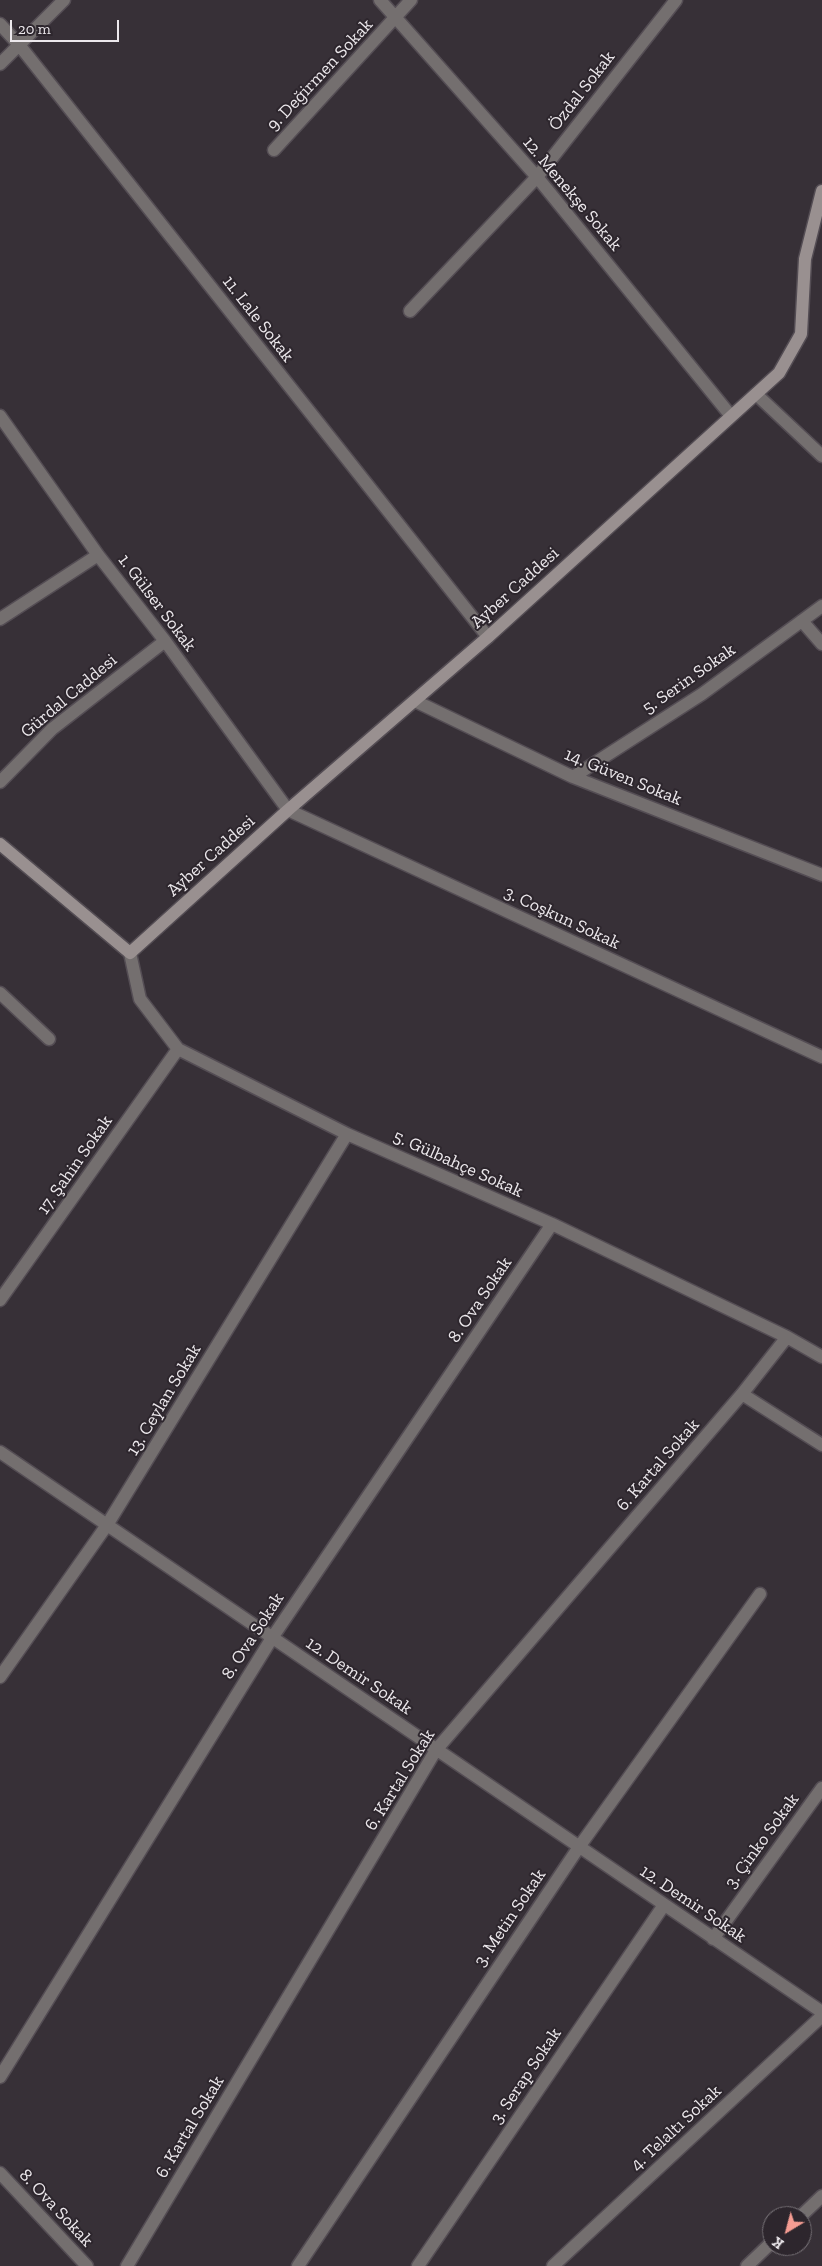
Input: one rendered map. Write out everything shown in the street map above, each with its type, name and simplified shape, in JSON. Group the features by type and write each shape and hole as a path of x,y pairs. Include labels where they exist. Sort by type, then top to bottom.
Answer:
{"main road":[{"name":"Ayber Caddesi","path":"130,954 288,810 415,701 779,373 801,334 805,259 821,194"},
{"path":"0,844 130,954"}],"street":[{"path":"0,64 64,0"},
{"name":"12. Menekşe Sokak","path":"380,0 537,178 731,416"},
{"name":"9. Değirmen Sokak","path":"274,150 411,0"},
{"name":"Özdal Sokak","path":"410,311 537,178 676,0"},
{"name":"11. Lale Sokak","path":"0,24 20,46 488,636"},
{"path":"756,394 822,456"},
{"name":"1. Gülser Sokak","path":"0,416 98,555 165,641 288,810"},
{"path":"0,619 98,555"},
{"name":"5. Serin Sokak","path":"573,778 702,694 822,606"},
{"path":"802,621 822,644"},
{"name":"Gürdal Caddesi","path":"0,782 52,729 165,641"},
{"name":"14. Güven Sokak","path":"415,701 573,778 822,875"},
{"name":"3. Coşkun Sokak","path":"288,810 822,1057"},
{"name":"5. Gülbahçe Sokak","path":"130,954 140,999 178,1049 347,1134 552,1224 787,1337 822,1357"},
{"path":"0,993 49,1039"},
{"name":"17. Şahin Sokak","path":"0,1300 178,1049"},
{"name":"13. Ceylan Sokak","path":"0,1677 107,1525 347,1134"},
{"name":"8. Ova Sokak","path":"0,2077 272,1638 552,1224"},
{"name":"6. Kartal Sokak","path":"127,2266 436,1750 742,1394 787,1337"},
{"path":"742,1394 822,1445"},
{"name":"12. Demir Sokak","path":"0,1452 822,2014"},
{"name":"3. Metin Sokak","path":"298,2266 579,1847 760,1594"},
{"name":"3. Çinko Sokak","path":"714,1939 822,1788"},
{"name":"3. Serap Sokak","path":"418,2266 664,1905"},
{"name":"4. Telaltı Sokak","path":"553,2266 822,2014"},
{"name":"8. Ova Sokak","path":"0,2173 87,2266"},
{"path":"811,2206 822,2196"},
{"path":"746,2266 762,2251"}]}
